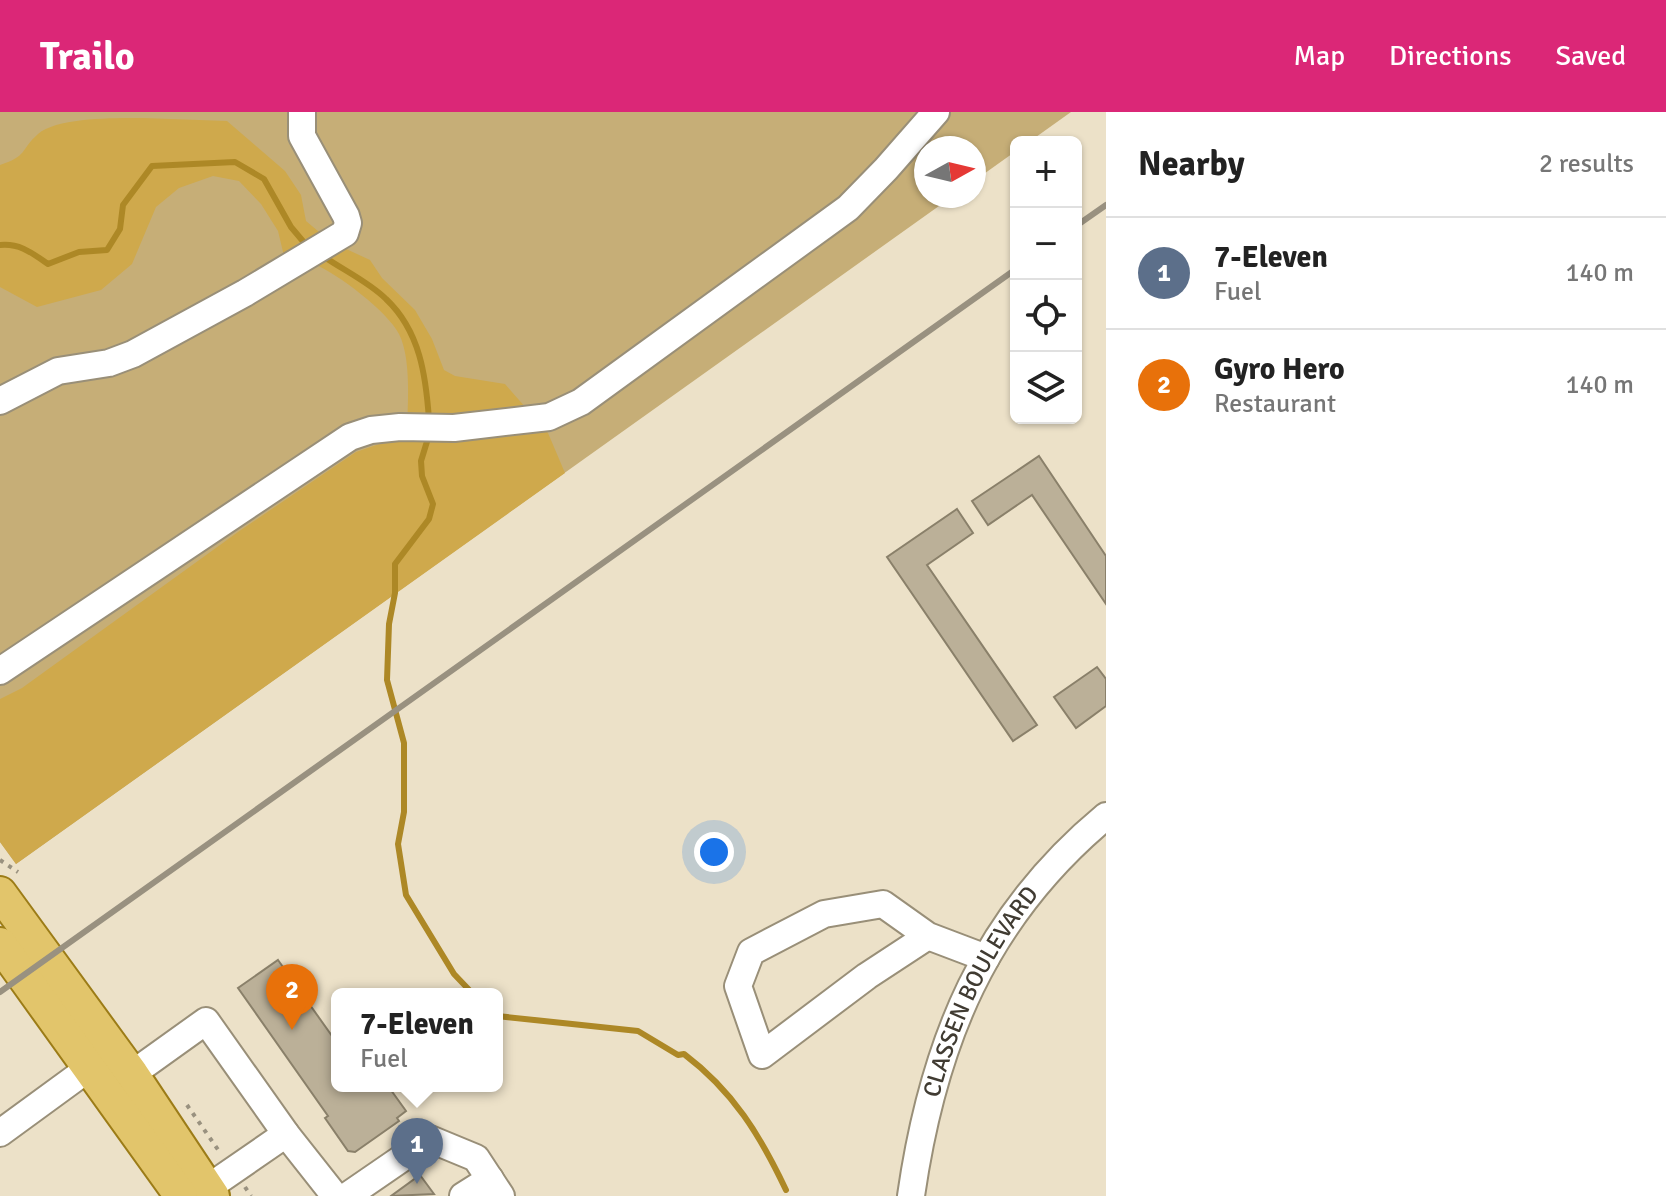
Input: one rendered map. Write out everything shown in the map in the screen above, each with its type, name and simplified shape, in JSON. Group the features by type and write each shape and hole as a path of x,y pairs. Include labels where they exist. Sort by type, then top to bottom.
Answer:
{"main road":[{"path":"0,893 132,1074 199,1194"},
{"path":"0,944 89,1068 199,1194"}],"street":[{"path":"0,401 58,371 109,363 133,354 345,233 348,223 302,136 302,112"},
{"path":"0,671 350,437 371,430 454,428 549,417 581,402 848,208 936,112"},
{"name":"CLASSEN BOULEVARD","path":"911,1196 923,1119 960,1006 986,958 1036,885 1065,853 1106,816"},
{"path":"928,936 867,976 762,1055 738,986 751,952 824,914 883,904 928,936 986,958"},
{"path":"132,1074 206,1021 286,1134 335,1196"},
{"path":"0,1133 89,1068"},
{"path":"199,1194 286,1134"},
{"path":"347,1196 430,1139 476,1158 496,1187 463,1196"}],"shaded area":[{"path":"0,112 1071,112 1037,136 1010,136 1010,155 986,172 986,136 914,136 914,208 936,208 16,864 0,842"},
{"path":"143,118 227,121 285,171 301,195 306,221 331,242 370,260 382,278 415,310 432,339 444,370 455,376 505,384 548,433 565,473 16,864 0,842 0,699 22,688 238,532 356,452 394,439 407,427 405,355 393,325 361,294 335,276 314,264 284,256 278,231 261,204 239,181 213,176 179,188 156,207 132,264 101,290 37,307 0,287 0,165 20,155 38,134 59,124"}],"building":[{"path":"1039,456 1106,556 1106,604 1032,495 988,525 972,501"},
{"path":"957,509 973,533 927,565 1037,725 1013,741 887,557"},
{"path":"1097,667 1106,679 1106,706 1076,728 1054,697"},
{"path":"278,960 331,1035 331,1092 392,1092 406,1111 397,1118 399,1121 355,1152 348,1151 325,1118 328,1116 238,988"},
{"path":"420,1175 434,1194 391,1196"}],"waterway":[{"path":"0,245 20,247 48,264 79,252 107,250 120,229 123,205 152,166 235,162 264,179 291,227 307,246"},
{"path":"323,256 379,293 407,325 423,371 429,420"},
{"path":"429,435 421,461 422,476 433,504 429,519 395,564 395,593 389,624 387,680 404,743 404,812 398,844 406,895 454,974 467,988"},
{"path":"503,1017 638,1031 678,1055 684,1054 717,1083 744,1115 786,1190"}],"railway":[{"path":"1082,222 1106,205"},
{"path":"0,992 1010,273"}],"place":[{"name":"Gyro Hero","path":"292,1030"},
{"name":"7-Eleven","path":"417,1184"}]}
